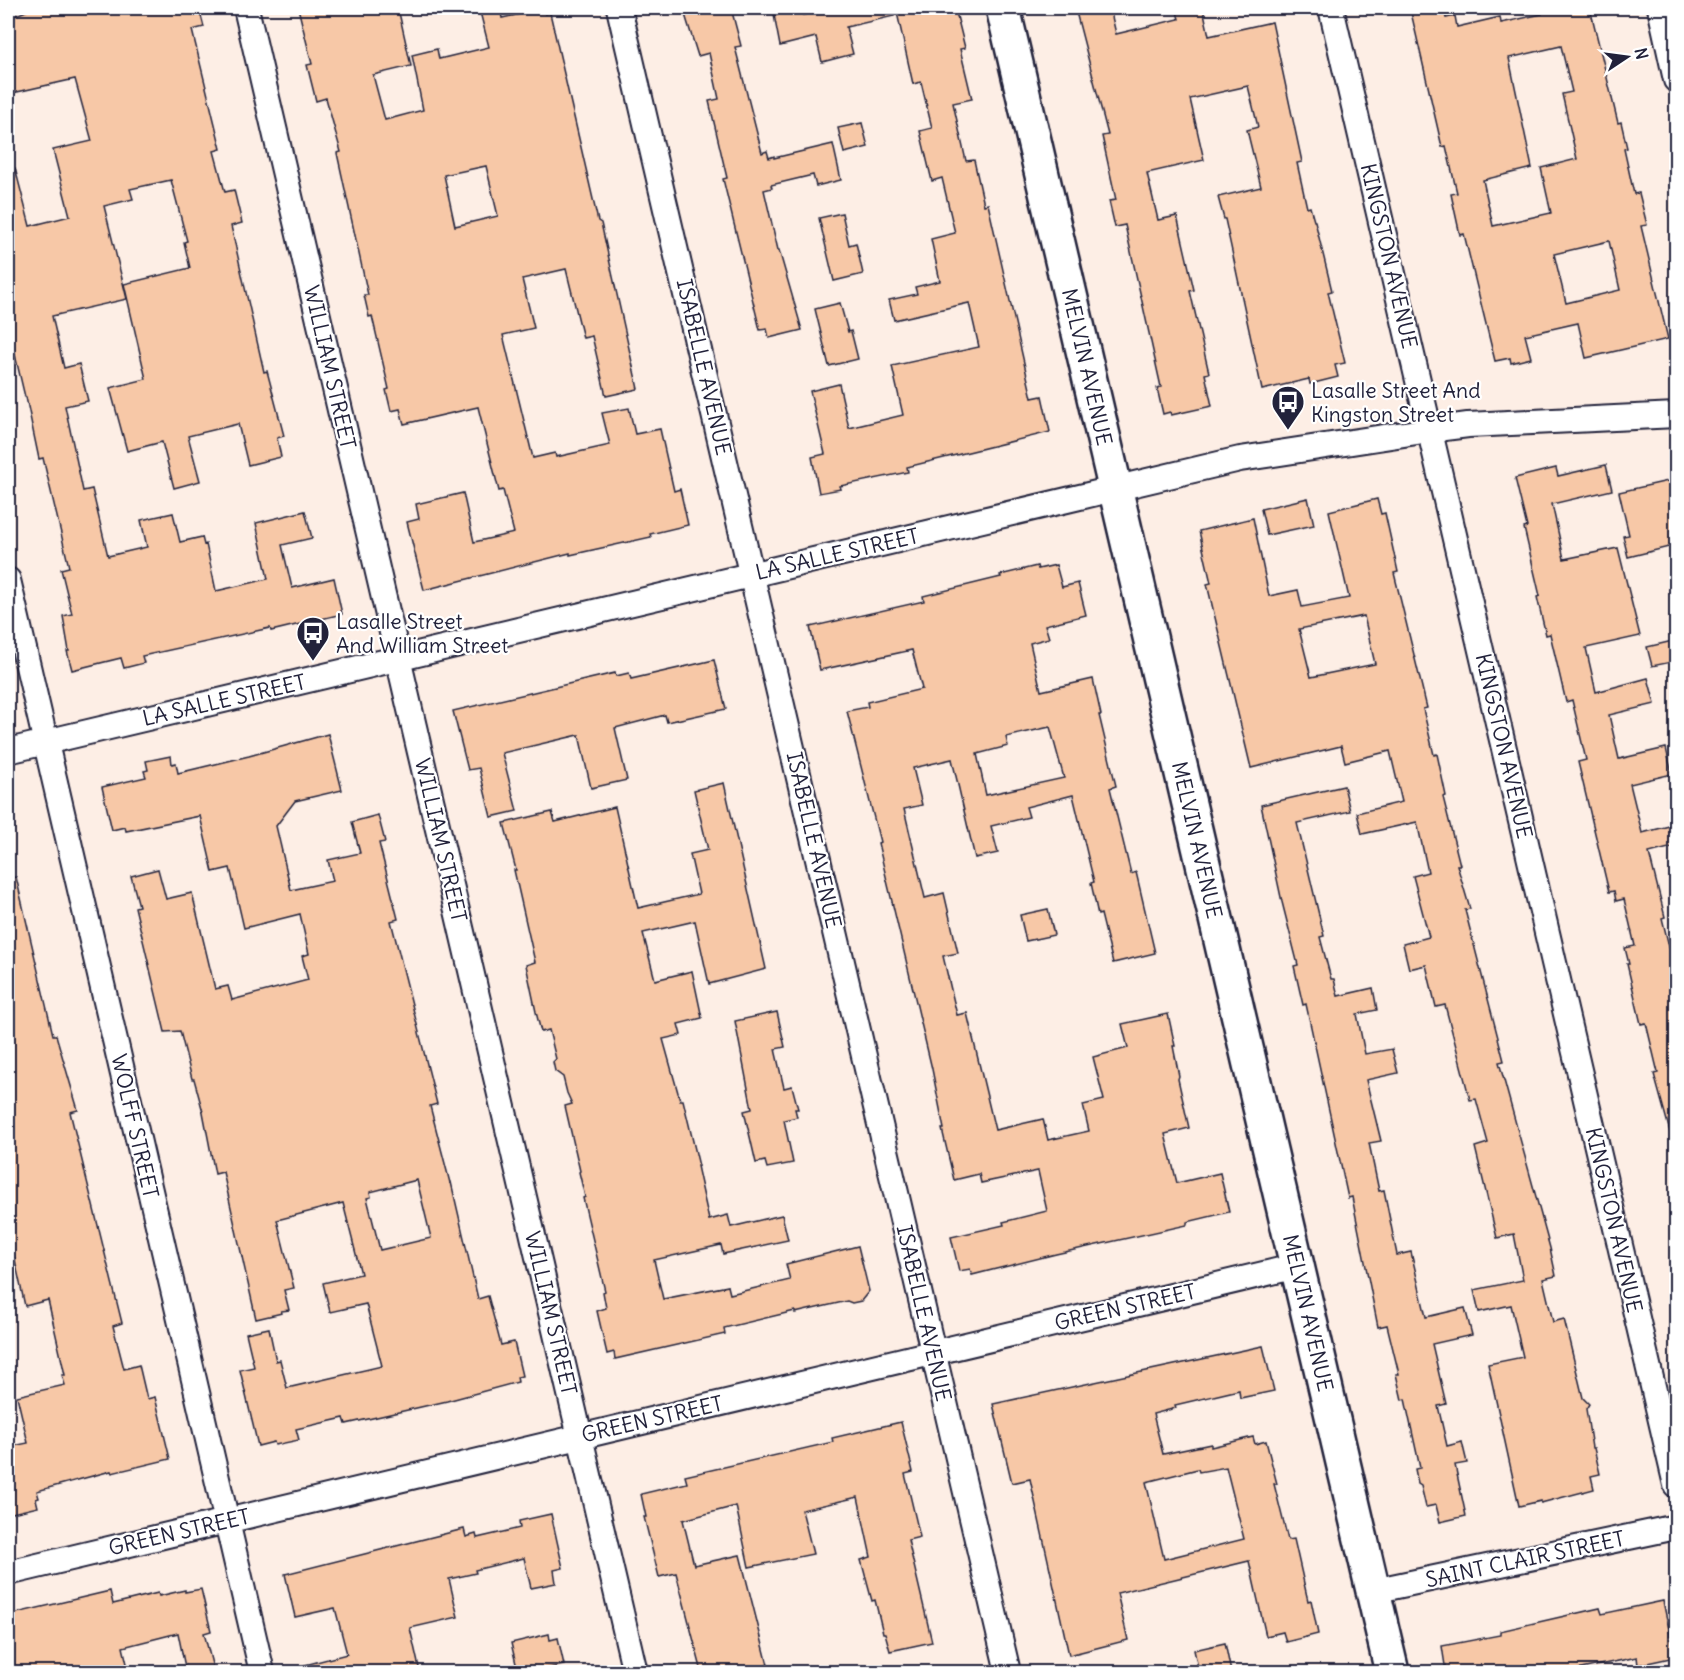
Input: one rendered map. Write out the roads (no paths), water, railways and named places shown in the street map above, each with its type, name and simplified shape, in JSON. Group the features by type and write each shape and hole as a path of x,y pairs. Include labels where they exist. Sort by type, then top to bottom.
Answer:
{"street":[{"name":"WILLIAM STREET","path":"246,8 635,1672"},
{"name":"ISABELLE AVENUE","path":"619,8 1008,1672"},
{"name":"MELVIN AVENUE","path":"1003,8 1392,1672"},
{"name":"KINGSTON AVENUE","path":"1331,8 1677,1485"},
{"path":"1659,8 1677,80"},
{"name":"LA SALLE STREET","path":"8,751 1240,459 1468,425 1677,415"},
{"name":"WOLFF STREET","path":"8,580 262,1672"},
{"name":"GREEN STREET","path":"8,1573 1297,1266"},
{"name":"SAINT CLAIR STREET","path":"1372,1590 1677,1527"}],"place":[{"name":"Lasalle Street And Kingston Street","path":"1288,431"},
{"name":"Lasalle Street And William Street","path":"313,662"}]}
